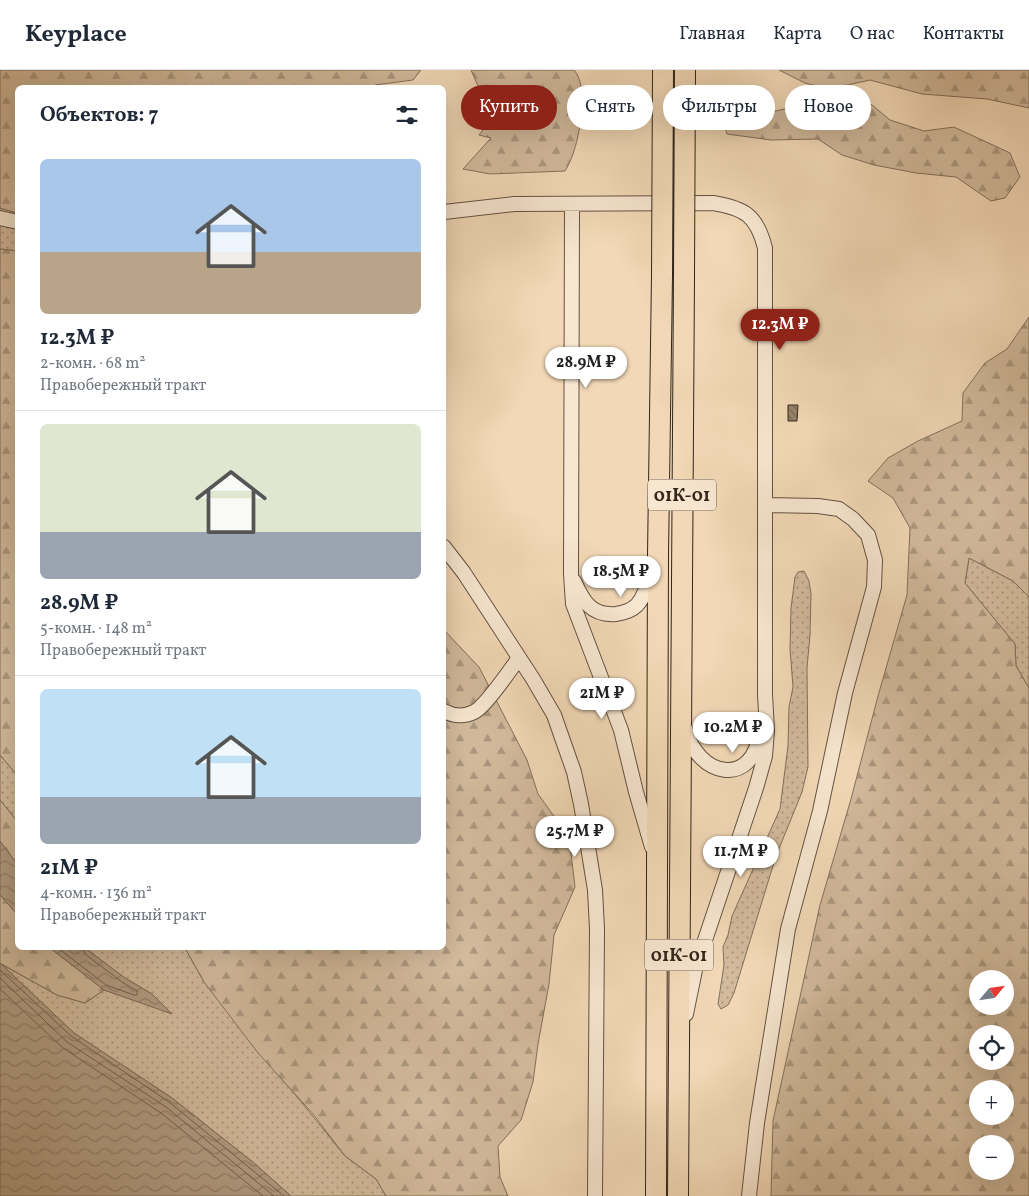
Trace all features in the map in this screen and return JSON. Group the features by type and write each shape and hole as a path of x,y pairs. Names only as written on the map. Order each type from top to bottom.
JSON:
{"highway":[{"name":"01К-01","path":"656,1196 658,556 663,70"},
{"name":"01К-01","path":"678,1196 685,70"}],"street":[{"path":"446,212 514,204 713,204 743,211 754,220 762,233 765,248 765,694 767,731 764,756 756,788 696,970 688,1002 679,1060"},
{"path":"572,204 571,574 573,604 621,730 636,792 657,863"},
{"path":"0,218 15,221"},
{"path":"749,1196 756,1123 788,929 820,811 845,693 874,587 875,560 868,535 853,519 839,509 818,506 766,505"},
{"path":"446,550 464,573 554,715 564,738 574,772 595,890 597,929 595,1196"},
{"path":"571,574 581,596 591,609 606,615 624,613 637,605 646,590 658,556"},
{"path":"446,712 450,715 462,715 476,712 519,658"},
{"path":"681,714 688,739 698,756 712,768 725,771 739,768 749,760 759,742 765,694"}],"green space":[{"path":"0,70 421,70 413,80 375,85 15,85 15,212 0,208"},
{"path":"471,70 574,70 579,77 581,85 567,85 567,130 579,130 576,145 565,171 490,174 463,169 491,138 479,135 483,130 557,130 557,85 478,85"},
{"path":"779,70 1029,70 1029,108 987,99 922,94 870,80 847,85 813,85"},
{"path":"871,104 890,120 924,131 954,127 1010,153 1020,177 1005,198 991,201 956,177 916,173 874,165 842,155 818,139 771,140 727,134 726,130 775,130 776,111 785,109 785,130 871,130"},
{"path":"0,208 15,212 15,251 0,249"},
{"path":"0,249 15,251 15,773 0,755"},
{"path":"1029,317 1029,597 1013,581 969,558 965,583 1015,644 1016,666 1029,688 1029,1196 771,1196 773,1121 820,905 907,595 910,528 893,498 868,481 888,458 918,441 962,421 963,393 985,363 1007,349"},
{"path":"969,558 1013,581 1029,597 1029,688 1016,666 1015,644 965,583"},
{"path":"804,571 809,581 811,594 807,668 808,767 802,792 776,856 734,993 728,1005 721,1009 718,1004 724,965 723,947 732,916 780,809 788,746 789,707 793,687 790,649 791,608 795,577 798,572"},
{"path":"446,632 479,667 527,760 538,794 569,837 575,887 554,935 549,984 533,1082 521,1120 498,1146 500,1177 508,1196 386,1196 376,1179 345,1156 313,1114 258,1053 204,982 186,950 446,950"},
{"path":"0,755 15,773 15,819 0,800"},
{"path":"0,800 15,819 15,861 0,841"},
{"path":"0,895 15,912 15,950 53,950 104,990 85,1003 57,995 0,963"},
{"path":"88,950 186,950 204,982 345,1156 376,1179 386,1196 291,1196 254,1163 172,1098 74,1033 1,964 57,995 85,1003 104,990 171,1013 152,994 125,978"}],"water":[{"path":"0,841 15,861 15,912 0,895"},
{"path":"53,950 88,950 125,978 152,994 172,1014 104,990"},
{"path":"0,963 74,1033 172,1098 254,1163 291,1196 0,1196"}],"building":[{"path":"788,405 798,405 797,421 788,421"}]}
